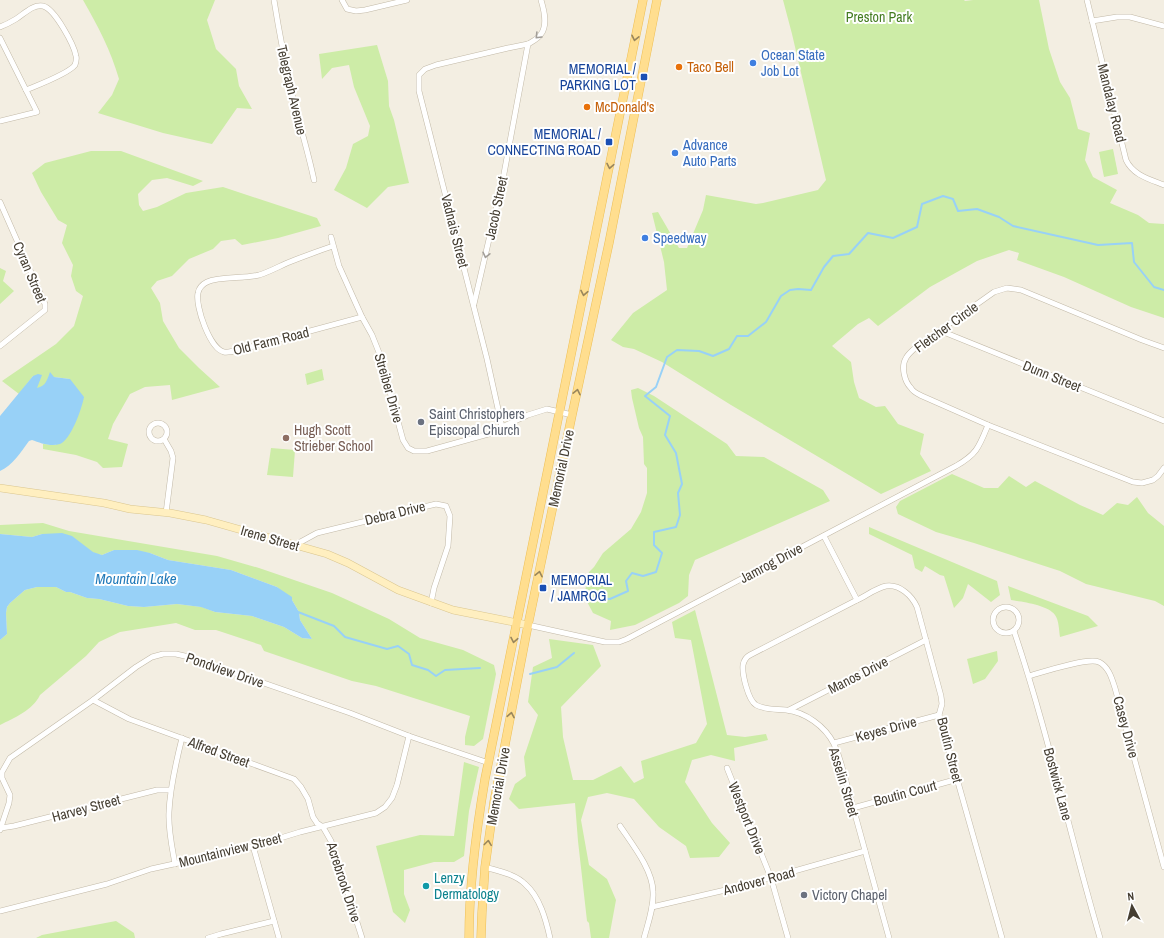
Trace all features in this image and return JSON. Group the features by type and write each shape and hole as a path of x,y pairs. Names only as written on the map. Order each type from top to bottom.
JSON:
{"main road":[{"name":"Memorial Drive","path":"469,938 474,860 480,809 643,0"},
{"name":"Memorial Drive","path":"481,938 485,867 494,802 528,625 609,243 656,0"},
{"path":"627,80 641,81"}],"street":[{"name":"Telegraph Avenue","path":"274,0 281,44 303,136 310,158 314,180"},
{"path":"342,0 347,9 356,11 406,0"},
{"path":"528,44 542,34 545,24 541,0"},
{"name":"Mandalay Road","path":"1087,0 1121,142 1129,167 1164,185"},
{"path":"0,27 16,20 31,8 42,6 49,8 72,44 77,57 75,64 71,68 50,81 26,90"},
{"path":"1092,21 1125,17 1142,19 1164,26"},
{"path":"0,38 37,112 0,121"},
{"name":"Jacob Street","path":"474,304 501,186 528,44"},
{"name":"Vadnais Street","path":"502,427 474,304 422,106 419,91 419,75 425,69 436,65 528,44"},
{"name":"Cyran Street","path":"0,202 45,304 45,310 0,346"},
{"name":"Streiber Drive","path":"331,237 339,266 380,355 403,440 408,448 414,451 427,450 492,433 502,427"},
{"name":"Old Farm Road","path":"333,246 258,275 208,282 200,287 198,294 200,311 210,339 218,349 224,352 243,349 362,317"},
{"name":"Fletcher Circle","path":"1164,348 1136,338 1021,290 1010,288 994,292 915,348 907,356 904,365 908,384 911,389 922,396 1133,482 1142,483 1153,480 1164,468"},
{"name":"Dunn Street","path":"941,330 1164,421"},
{"path":"502,427 528,415 547,409 572,415"},
{"name":"Jamrog Drive","path":"528,625 601,641 619,642 963,463 977,450 988,424"},
{"path":"164,439 172,451 173,458 166,513"},
{"name":"Irene Street","path":"0,488 206,520 327,554 348,563 398,590 431,603 453,610 528,625"},
{"name":"Debra Drive","path":"295,545 317,533 436,504 446,506 450,516 448,546 434,588 431,603"},
{"path":"824,536 857,600"},
{"name":"Boutin Street","path":"857,600 887,586 901,590 910,596 917,607 941,696 942,704 939,715 1002,938"},
{"name":"Asselin Street","path":"857,600 750,655 743,664 748,692 752,701 764,708 789,710 799,713 814,721 824,729 834,743 889,938"},
{"path":"1007,607 1016,611 1020,620 1018,627 1014,631 1005,633 1000,632 996,628 993,619 998,610 1007,607"},
{"name":"Bostwick Lane","path":"1014,631 1029,676 1100,938"},
{"name":"Manos Drive","path":"789,710 926,640"},
{"name":"Pondview Drive","path":"0,829 9,803 10,795 1,778 2,772 10,758 93,700 136,667 152,657 163,654 176,654 189,657 489,763"},
{"name":"Casey Drive","path":"1029,676 1089,661 1100,662 1107,668 1115,688 1164,866"},
{"name":"Alfred Street","path":"93,700 129,719 294,779 308,799 313,816 317,823 323,827"},
{"name":"Keyes Drive","path":"834,743 939,715"},
{"name":"Mountainview Street","path":"0,911 91,888 151,869 253,846 376,812 385,807 392,798 397,785 409,736"},
{"path":"175,864 169,814 170,790 182,738"},
{"name":"Westport Drive","path":"727,768 771,878 788,938"},
{"name":"Boutin Court","path":"853,808 958,779"},
{"name":"Harvey Street","path":"0,829 156,790 170,790"},
{"path":"620,826 639,855 651,878 654,891 652,907 644,938"},
{"name":"Acrebrook Drive","path":"323,827 331,841 362,938"},
{"path":"253,846 279,938"},
{"name":"Andover Road","path":"652,907 690,899 771,878 865,851"},
{"path":"485,867 512,876 525,884 534,894 540,905 550,938"},
{"path":"208,938 274,921"}],"green space":[{"path":"83,0 215,0 207,20 216,49 236,69 239,86 252,109 237,108 212,144 163,133 98,113 112,95 119,79 104,39"},
{"name":"Preston Park","path":"783,0 1039,0 1049,49 1060,82 1070,98 1078,129 1090,133 1085,160 1093,177 1117,190 1110,203 1138,215 1149,223 1164,224 1164,318 1131,307 1064,277 1017,260 1019,253 1009,250 977,261 930,287 878,326 869,318 858,324 832,346 851,362 854,382 859,398 876,407 885,406 898,424 924,434 920,454 931,471 881,494 731,405 662,362 634,349 623,347 611,340 633,313 667,290 664,262 652,213 658,212 679,248 687,248 703,210 706,195 756,204 818,190 826,180"},
{"path":"377,45 388,81 389,106 394,120 409,183 388,187 367,208 334,190 346,168 353,144 368,136 370,126 354,87 349,65 332,68 322,79 319,54"},
{"path":"1113,149 1118,174 1104,177 1099,152"},
{"path":"91,151 121,151 203,181 193,186 167,178 152,180 138,194 139,205 143,211 157,207 186,193 223,187 317,218 321,226 278,238 242,245 235,239 221,241 213,249 189,259 172,276 157,281 151,288 160,303 163,321 179,348 220,387 172,400 170,385 145,387 130,394 113,424 108,439 128,444 122,467 103,468 97,462 76,455 43,449 43,444 56,445 70,379 54,377 42,387 37,389 33,376 19,394 2,381 56,344 74,326 83,296 76,291 71,276 73,265 62,243 67,225 58,220 41,192 32,173 45,163"},
{"path":"0,268 6,271 3,281 14,291 0,304"},
{"path":"322,369 324,380 307,385 305,374"},
{"path":"638,388 654,396 727,444 736,456 764,457 823,490 830,501 695,560 689,575 688,596 679,603 635,625 610,630 611,621 593,613 584,596 589,572 603,553 631,529 641,512 647,493 647,468 644,464 643,437 639,428 631,390"},
{"path":"271,448 295,450 293,477 267,475"},
{"path":"952,474 984,488 998,488 1009,476 1026,487 1035,481 1080,505 1103,515 1117,503 1128,505 1137,497 1148,513 1164,526 1164,606 1155,601 1086,584 1060,571 936,532 898,514 896,507 900,501"},
{"path":"43,523 69,531 217,556 259,568 332,593 389,619 420,638 463,650 494,665 496,674 483,739 474,746 465,745 465,737 470,716 376,686 352,681 264,651 261,645 216,630 195,630 176,623 120,632 99,642 86,656 40,695 33,705 0,725 0,640 7,634 7,607 25,590 37,587 56,587 66,592 87,598 99,599 128,606 144,607 177,604 202,607 215,612 252,616 284,627 302,638 312,639 300,620 299,612 292,600 277,587 231,570 168,560 150,553 114,550 102,555 42,534 32,537 0,534 0,525"},
{"path":"869,527 997,581 1000,595 991,602 968,584 963,598 954,608 944,576 925,566 922,572 915,568 912,555 869,534"},
{"path":"1008,586 1088,616 1098,626 1060,637 1059,626 1055,615 1052,612 1041,606 1011,600"},
{"path":"695,610 727,735 745,737 766,734 768,740 734,748 735,761 711,755 692,760 685,782 712,823 730,843 719,857 690,858 686,846 659,827 634,799 607,793 588,797 581,820 589,865 607,879 616,900 609,938 591,938 589,923 587,921 575,803 519,809 509,799 515,784 526,776 524,757 538,715 528,702 533,667 552,658 549,639 593,645 601,666 561,707 563,737 573,780 593,780 621,766 634,783 644,778 641,761 696,743 707,724 691,640 675,638 672,622"},
{"path":"997,651 998,661 985,679 973,684 967,659"},
{"path":"464,762 479,767 469,811 464,856 454,862 434,862 404,870 404,894 410,910 405,923 393,912 376,846 420,835 454,836"},
{"path":"116,921 134,933 135,938 36,938 42,935"}],"water":[{"path":"50,372 54,377 70,379 84,397 72,430 64,441 57,445 49,445 32,440 29,441 13,462 0,471 0,416 33,376 38,374 42,375 37,388 44,384"},
{"name":"Mountain Lake","path":"62,533 72,536 93,552 102,555 114,550 137,550 168,560 231,570 277,587 292,597 292,600 299,612 300,620 312,639 302,638 284,627 252,616 215,612 201,607 177,604 144,607 128,606 99,599 87,598 66,592 56,587 37,587 25,590 7,607 7,634 0,640 0,534 32,537 42,534"}],"waterway":[{"path":"593,598 610,599 628,591 626,581 632,573 643,576 656,572 662,553 654,545 654,532 676,527 680,515 678,493 682,484 676,453 665,435 670,416 645,396 656,387 667,357 677,350 699,351 713,356 729,349 737,336 748,336 766,322 781,296 790,290 811,290 824,267 833,256 849,254 868,233 893,238 917,227 922,204 943,196 953,199 958,211 977,209 999,217 1013,226 1098,245 1132,243 1134,262 1154,287 1164,290"},
{"path":"298,612 334,626 345,637 387,649 398,646 409,654 412,665 428,670 436,676 445,670 480,668"},
{"path":"530,674 557,667 574,653"}],"place":[{"name":"Ocean State Job Lot","path":"753,63"},
{"name":"Taco Bell","path":"679,67"},
{"name":"MEMORIAL / PARKING LOT","path":"644,77"},
{"name":"McDonald's","path":"587,107"},
{"name":"MEMORIAL / CONNECTING ROAD","path":"609,142"},
{"name":"Advance Auto Parts","path":"675,153"},
{"name":"Speedway","path":"645,238"},
{"name":"Saint Christophers Episcopal Church","path":"421,422"},
{"name":"Hugh Scott Strieber School","path":"286,438"},
{"name":"MEMORIAL / JAMROG","path":"543,588"},
{"name":"Lenzy Dermatology","path":"426,886"},
{"name":"Victory Chapel","path":"804,895"}]}
